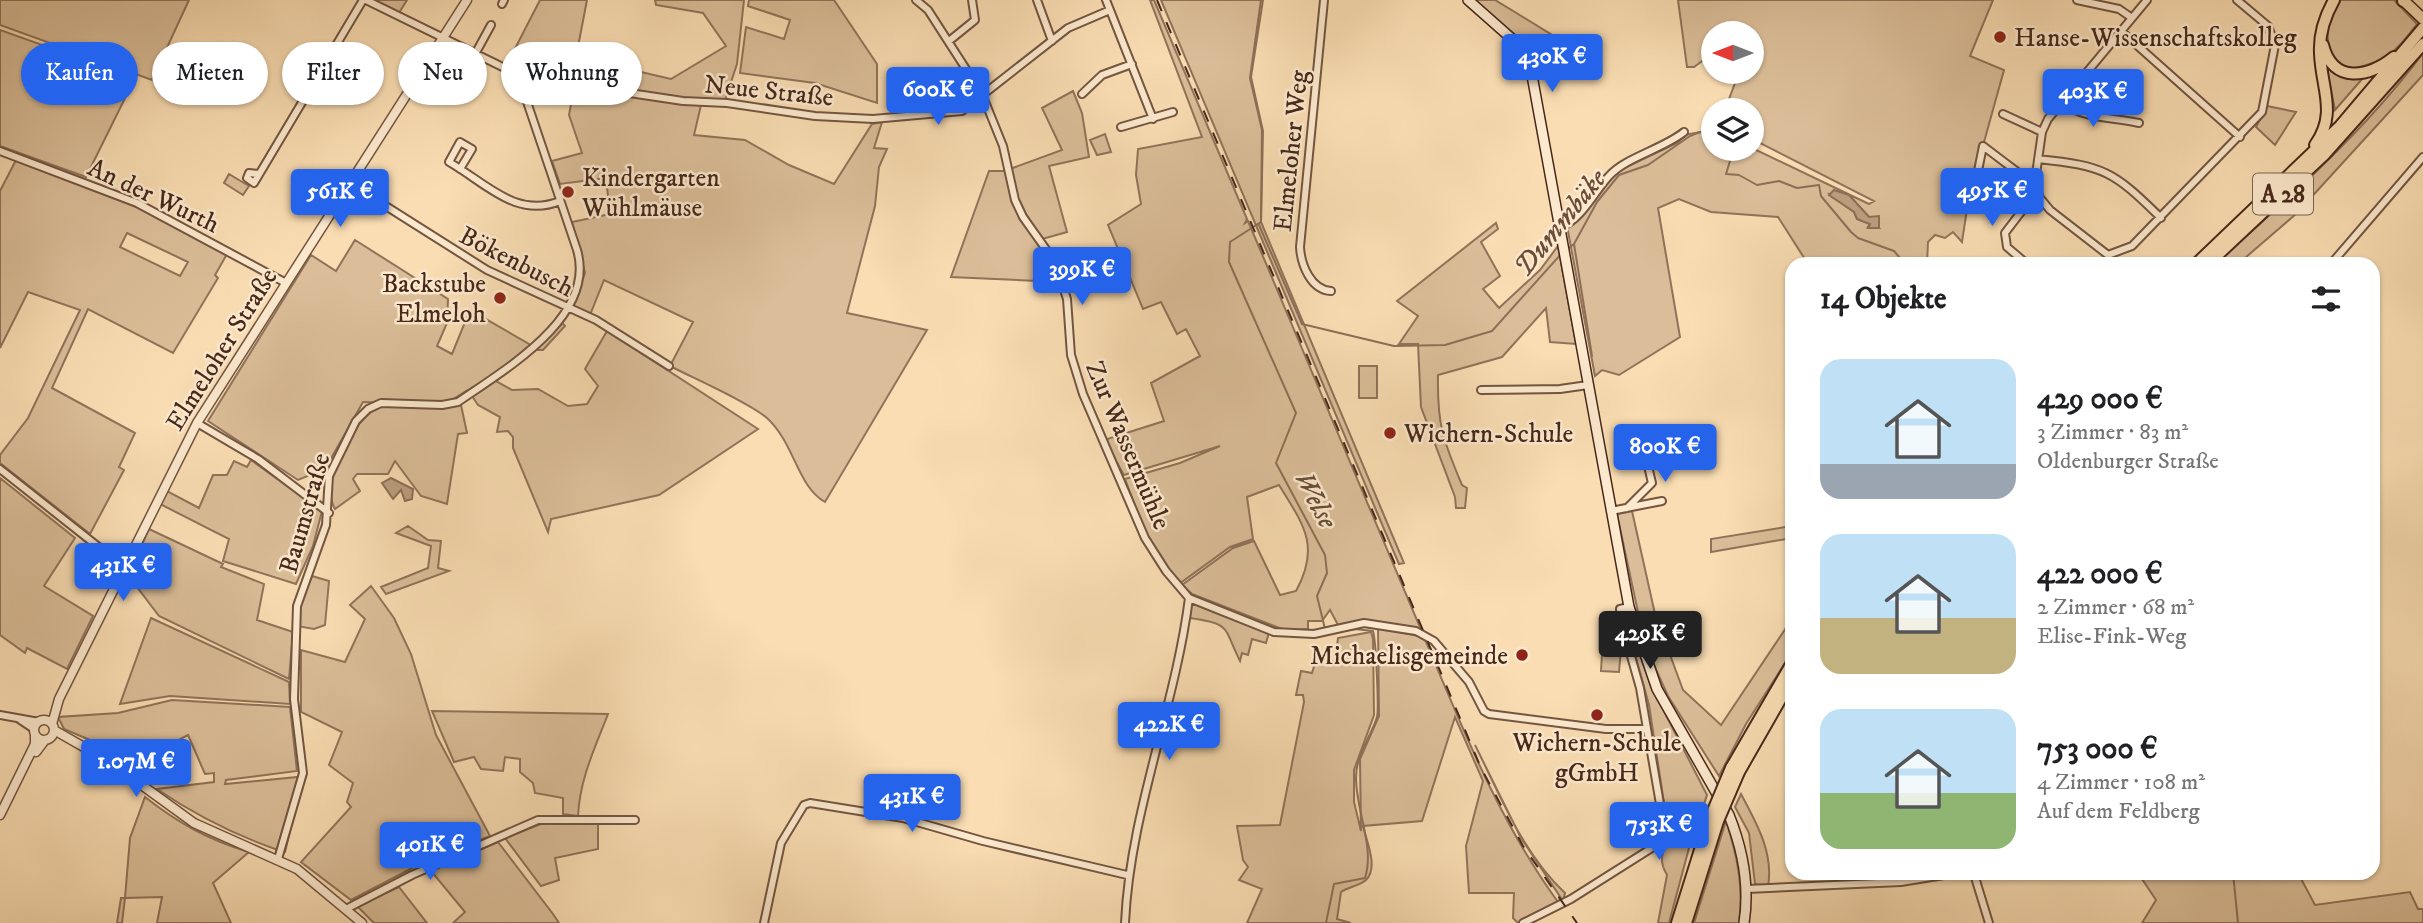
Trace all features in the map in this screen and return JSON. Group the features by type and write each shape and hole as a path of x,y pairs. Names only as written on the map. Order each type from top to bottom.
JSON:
{"highway":[{"path":"2302,164 2306,154 2323,133 2329,110 2319,51 2334,0"},
{"name":"A 28","path":"2216,257 2326,154 2418,43 2423,28"},
{"path":"2321,39 2334,67 2352,75 2377,70 2418,43"},
{"name":"A 28","path":"2203,257 2302,164 2418,43"},
{"path":"1677,923 1735,770 1785,676"},
{"path":"1735,770 1785,689"},
{"path":"1686,923 1714,820"}],"main road":[{"path":"1468,0 1511,38 1531,70 1629,607 1640,648 1662,699 1729,815 1744,859 1747,889 1744,923"},
{"path":"2403,0 2423,19"}],"street":[{"name":"Neue Straße","path":"365,0 452,42"},
{"path":"259,174 365,0"},
{"name":"Elmeloher Straße","path":"0,816 197,424 467,0"},
{"name":"Zur Wassermühle","path":"916,0 928,10 982,94 1003,146 1015,200 1055,262 1063,281 1074,370 1100,439 1120,476 1153,552 1189,598"},
{"path":"949,41 975,20 972,0"},
{"path":"1037,0 1052,41"},
{"path":"1106,0 1153,119"},
{"name":"Elmeloher Weg","path":"1324,0 1300,247 1303,264 1312,281 1322,290 1331,291"},
{"path":"2077,0 2119,9 2132,18"},
{"path":"2147,0 2048,119 2042,132 2036,188 2043,204 2108,255 2132,246 2240,137 2265,105 2275,45 2268,26 2242,1"},
{"name":"Neue Straße","path":"642,93 815,116 873,119 962,111 1068,28 1110,10"},
{"path":"482,42 491,25"},
{"path":"2122,31 2240,137"},
{"path":"1082,94 1102,75 1132,64"},
{"path":"2062,102 2085,115 2138,123"},
{"name":"Baumstraße","path":"278,859 303,773 294,699 297,606 328,513 329,476 356,421 368,409 381,404 442,405 458,402 547,337 566,309 581,274 581,264 528,105"},
{"path":"1121,127 1173,112"},
{"path":"2003,114 2042,132"},
{"path":"1561,227 1573,220 1611,173 1672,142 1684,132"},
{"path":"1977,176 1983,146 2036,188"},
{"name":"An der Wurth","path":"0,151 137,203 286,283"},
{"path":"2337,257 2423,157"},
{"path":"2038,159 2092,166 2123,181 2161,218"},
{"path":"460,169 523,207 538,207 560,201"},
{"name":"Bökenbusch","path":"351,184 459,254 566,309 596,320 669,366"},
{"path":"2019,257 2007,247 2005,233 2036,188"},
{"path":"1481,390 1560,388 1588,384"},
{"path":"197,424 258,459 328,513"},
{"path":"1627,508 1652,483 1643,445"},
{"path":"0,469 124,567"},
{"path":"1611,511 1662,501"},
{"path":"1125,923 1127,876 1178,671 1189,598 1274,632 1298,635 1353,625 1377,624 1416,631 1427,637 1465,677 1484,711 1489,714 1584,727 1647,729"},
{"path":"1523,923 1571,899 1666,839 1640,688 1621,621 1620,609 1629,607"},
{"path":"0,715 14,716 93,752 194,823 278,859 305,875 348,908 362,923"},
{"path":"764,923 781,844 804,805 810,803 903,818 1127,876"},
{"path":"348,908 414,874 538,820 635,820"},
{"path":"1747,889 1908,880"},
{"path":"1976,880 1989,923"}],"shaded area":[{"path":"0,0 189,0 170,42 152,42 152,80 138,75 138,42 47,42 0,25"},
{"path":"373,0 407,0 399,13"},
{"path":"540,0 587,0 579,42 518,42"},
{"path":"655,0 744,0 737,64 725,100 642,92 642,72 671,79 726,46 703,13 656,5"},
{"path":"749,0 834,0 877,64 877,103 815,83 740,73 746,27 784,39 790,20 748,6"},
{"path":"1150,0 1154,0 1247,219 1245,223 1248,221 1422,632 1367,621 1338,625 1330,610 1322,621 1308,621 1308,629 1287,631 1192,594 1182,585 1233,548 1254,541 1280,595 1296,591 1307,561 1308,548 1302,524 1279,485 1247,497 1253,539 1230,547 1179,584 1146,535 1125,479 1180,463 1220,446 1124,475 1104,440 1164,421 1151,383 1200,356 1186,329 1177,334 1161,302 1143,309 1108,225 1141,204 1136,175 1138,149 1202,137"},
{"path":"1161,0 1263,0 1251,77 1263,131 1261,222 1404,563 1399,564"},
{"path":"1475,0 1495,0 1554,36 1580,45 1532,59 1518,38"},
{"path":"1678,0 1993,0 1970,56 2004,70 1969,196 1962,242 1953,232 1945,238 1935,235 1928,242 1927,257 1804,257 1778,217 1711,212 1679,199 1658,208 1680,337 1619,375 1602,370 1595,376 1567,226 1616,172 1679,142 1684,135 1701,132 1701,161 1764,161 1764,154 1869,204 1874,201 1764,145 1764,98 1729,98 1735,84 1764,84 1764,21 1701,21 1701,62 1694,67 1687,67","holes":["1830,194 1849,195 1879,228 1868,227 1870,224 1857,219 1854,212"]},
{"path":"2340,0 2394,0 2417,24 2388,56 2347,70 2333,55 2328,38 2328,28"},
{"path":"0,30 34,42 21,42 21,105 122,105 86,177 0,146"},
{"path":"2423,53 2423,75 2296,214 2246,257 2223,257 2351,137"},
{"path":"2326,65 2348,77 2363,78 2335,110"},
{"path":"1073,91 1082,113 1089,157 1049,166 1067,232 1042,239 1017,200 1010,169 1062,150 1042,108"},
{"path":"642,97 701,105 694,135 745,140 789,165 834,184 872,124 882,122 874,148 887,149 879,167 875,206 847,313 927,330 825,502 808,486 784,440 767,418 735,398 670,366 693,322 604,280 590,315 572,308 585,273 572,222 610,214 606,178 560,184 552,161 582,153 569,115 571,105 642,105"},
{"path":"2267,106 2296,112 2275,145 2256,127"},
{"path":"1105,134 1111,152 1097,155 1090,140"},
{"path":"16,160 135,205 227,254 215,275 218,278 173,353 88,309 52,388 135,433 119,467 124,470 90,534 0,463 0,455 28,418 80,310 28,292 0,348 0,191","holes":["127,233 188,262 180,276 120,247"]},
{"path":"989,171 1005,171 1017,213 1053,263 1060,282 951,277"},
{"path":"229,174 249,186 243,195 224,183"},
{"path":"1834,190 1849,195 1869,217 1879,216 1879,228 1868,228 1870,224 1857,219 1854,212 1829,195"},
{"path":"1496,223 1498,229 1481,242 1500,276 1483,289 1499,308 1540,270 1558,246 1576,344 1550,342 1546,308 1502,357 1438,375 1442,432 1462,485 1467,488 1465,508 1456,508 1455,497 1421,407 1418,344 1399,344 1418,316 1397,301"},
{"path":"355,240 448,299 447,323 437,346 452,354 470,310 531,345 558,318 565,326 543,350 534,350 496,381 512,390 538,389 568,406 587,404 598,386 585,369 607,331 758,429 659,495 551,519 548,532 513,448 513,437 508,431 497,432 500,417 478,405 468,390 445,404 363,402 325,469 298,480 208,421 311,255 336,271"},
{"path":"1359,366 1377,366 1377,398 1359,398"},
{"path":"461,405 467,433 458,434 447,504 421,496 395,461 388,474 357,474 353,479 360,491 335,509 331,497 331,483 335,468 350,437 370,413 380,406"},
{"path":"251,460 322,511 313,546 296,584 223,561 229,539 160,504 167,491 199,508 213,475 227,475 234,461 247,467"},
{"path":"0,478 75,538 44,586 93,616 67,669 27,648 25,653 0,635"},
{"path":"391,478 413,489 412,499 405,501 401,490 393,499 382,483"},
{"path":"1632,511 1655,614 1683,690 1721,725 1785,629 1785,663 1746,724 1719,776 1668,696 1645,645 1617,514"},
{"path":"408,526 428,540 441,541 438,568 449,571 386,594 381,587 428,568 431,546 396,533"},
{"path":"1785,527 1785,539 1711,552 1711,539"},
{"path":"149,529 223,564 221,567 264,584 257,620 293,632 289,679 159,616 128,575"},
{"path":"312,576 329,581 325,625 314,629 297,626 299,609"},
{"path":"371,586 394,618 411,654 436,735 490,836 418,865 351,900 301,862 351,807 347,802 353,783 329,765 342,732 301,712 301,650 345,662 365,619 350,605"},
{"path":"1190,602 1269,632 1266,643 1252,639 1248,655 1242,653 1240,661 1228,634 1220,625 1190,618"},
{"path":"151,618 289,682 290,704 170,696 120,704"},
{"path":"1378,628 1424,637 1500,807 1558,902 1518,923 1513,918 1514,893 1469,893 1466,846 1483,781 1455,717 1422,821 1363,826 1372,861 1370,875 1363,882 1341,892 1337,919 1351,923 1247,923 1262,889 1239,880 1248,867 1243,860 1237,826 1280,825 1304,702 1303,695 1296,695 1301,671 1312,673 1315,663 1335,661 1338,638 1371,632 1374,715 1354,770 1354,802 1361,831 1360,759 1379,716"},
{"path":"1628,629 1631,629 1651,686 1707,795 1689,848 1669,923 1658,923 1667,875 1662,857 1668,829 1649,705"},
{"path":"1603,637 1622,638 1619,672 1601,671"},
{"path":"172,700 290,707 297,771 226,780 225,784 298,777 278,850 216,824 157,789 214,782 214,773 205,774 188,735 129,767 90,740 64,729 58,717 118,713"},
{"path":"432,711 608,714 585,776 578,816 563,814 563,798 535,793 533,783 520,772 520,759 505,757 503,771 481,769 474,757 454,762"},
{"path":"1475,745 1514,823 1503,804"},
{"path":"1741,794 1766,850 1768,886 1755,884 1749,833 1735,807"},
{"path":"145,797 194,830 249,852 213,883 231,923 157,923 162,897 125,898 130,838"},
{"path":"1726,821 1738,871 1741,897 1739,923 1694,923"},
{"path":"546,822 598,824 598,849 555,858 559,880 541,886 505,838"},
{"path":"1514,823 1537,860 1565,893 1563,901 1521,838"},
{"path":"498,842 559,923 453,923 465,912 431,871"},
{"path":"2143,880 2302,880 2315,905 2410,892 2418,909 2423,909 2423,923 2142,923 2156,900"},
{"path":"399,887 427,923 374,923 357,906"},
{"path":"121,898 125,898 122,923 117,923"}],"waterway":[{"name":"Welse","path":"1261,0 1250,78 1262,130 1261,222 1230,242 1229,262 1296,413 1276,463 1325,555 1327,573 1317,596 1325,629"},
{"name":"Dummbäke","path":"1566,250 1574,244 1597,202 1619,175 1648,165 1690,136 1701,132"},
{"name":"Dummbäke","path":"1730,161 1726,174 1739,175 1757,185 1779,181 1797,188 1819,185 1821,196 1851,232 1858,238 1894,251 1899,257"},
{"name":"Dummbäke","path":"1259,225 1302,324 1394,346 1445,345 1492,331 1562,253"},
{"path":"1574,244 1592,356"},
{"name":"Welse","path":"1326,634 1355,629 1373,631 1378,702 1377,717 1361,754 1356,778 1367,841 1365,878 1334,884 1326,923"},
{"path":"285,852 292,822"},
{"name":"Dummbäke","path":"2234,880 2238,923"}],"railway":[{"path":"1157,0 1481,768 1523,846 1577,923"}],"place":[{"name":"Hanse-Wissenschaftskolleg","path":"2000,37"},
{"name":"Kindergarten Wühlmäuse","path":"568,192"},
{"name":"Backstube Elmeloh","path":"500,298"},
{"name":"Wichern-Schule","path":"1390,433"},
{"name":"Michaelisgemeinde","path":"1522,655"},
{"name":"Wichern-Schule gGmbH","path":"1597,715"}]}
